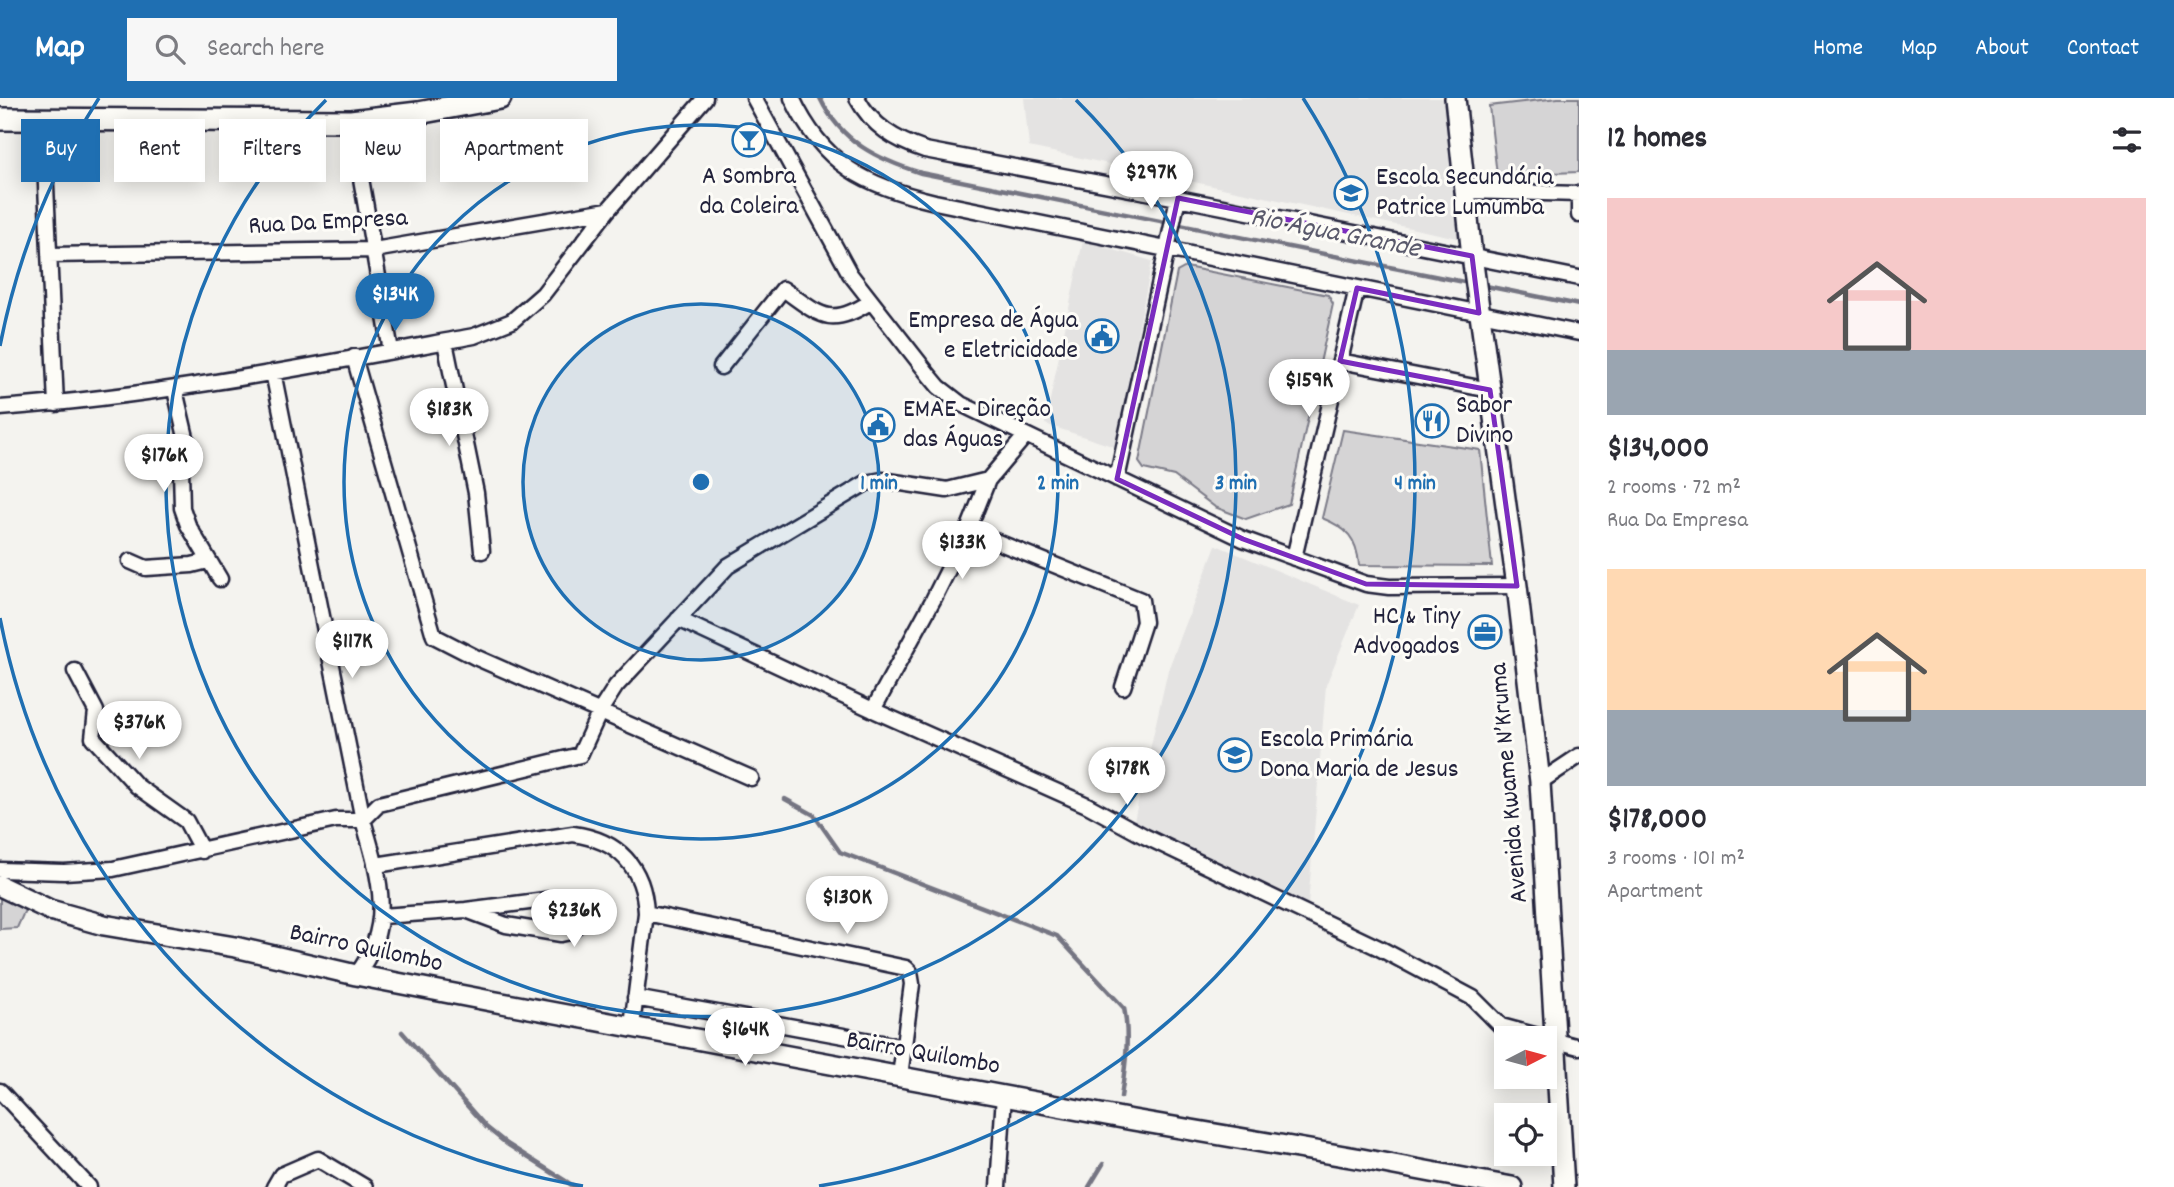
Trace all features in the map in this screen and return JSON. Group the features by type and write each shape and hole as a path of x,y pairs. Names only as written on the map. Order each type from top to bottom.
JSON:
{"main road":[{"path":"368,119 500,98"},
{"path":"0,119 21,119"},
{"path":"100,120 340,121"}],"street":[{"path":"0,408 175,390 445,342 474,336 512,321 544,294 608,210 705,98"},
{"path":"754,98 850,274 929,375 951,397 983,416 1243,539 1366,584 1517,586"},
{"path":"792,98 813,135 836,160 853,173 890,191 1579,332"},
{"name":"Avenida Kwame N’Kruma","path":"1455,98 1479,313 1517,586 1540,782 1556,1026"},
{"path":"860,103 872,121 887,134 925,150 1473,264 1579,278"},
{"path":"46,182 55,404"},
{"path":"362,182 391,351"},
{"path":"1464,191 1579,194 1579,215"},
{"path":"1117,479 1177,204"},
{"name":"Rua Da Empresa","path":"49,255 374,250 608,210"},
{"path":"1294,558 1357,288"},
{"path":"722,366 783,289 820,314 832,317 845,316 870,302"},
{"path":"445,342 476,493 481,551"},
{"path":"354,358 434,636 475,657 751,778"},
{"path":"1340,361 1490,390"},
{"path":"273,372 363,820 376,865 382,916 379,934 373,949 356,975"},
{"path":"175,390 188,446 188,457 181,469 182,508 188,525 220,579"},
{"path":"873,710 968,530 988,480 1026,435"},
{"path":"363,820 373,807 379,804 580,755 600,711 616,686 728,566 866,483 882,480 947,490 988,480"},
{"path":"968,530 1141,600 1144,622 1123,688"},
{"path":"130,561 146,568 192,565 208,561"},
{"path":"678,619 873,710 1087,805 1144,836 1424,970 1473,998 1501,1026"},
{"path":"75,671 96,710 93,738 137,786 186,821 202,851"},
{"path":"1540,782 1579,756"},
{"path":"0,870 64,872 113,869 336,820 363,820"},
{"path":"376,865 559,836 587,836 610,845 629,862 642,886 646,913 632,1026"},
{"name":"Bairro Quilombo","path":"0,886 24,900 73,918 235,947 356,975 1133,1120 1349,1156 1512,1187"},
{"path":"382,916 466,910 553,899 571,903 577,909 579,918 570,932 561,934 506,925 466,910"},
{"path":"646,913 906,968 910,972 912,984 900,1076"},
{"path":"635,998 904,1047"},
{"path":"1558,1040 1579,1046"},
{"name":"Avenida Kwame N’Kruma","path":"1558,1061 1564,1187"},
{"path":"0,1091 89,1187"},
{"path":"998,1187 1004,1095"},
{"path":"274,1187 281,1175 318,1159 365,1187"}],"highlighted area":[{"path":"1178,198 1472,256 1479,313 1357,288 1340,361 1490,390 1517,586 1366,584 1243,539 1117,479"}],"shaded area":[{"name":"Escola Secundária Patrice Lumumba","path":"1024,98 1444,98 1462,239 1029,147"},
{"path":"1579,98 1579,172 1497,175 1489,106"},
{"path":"1083,241 1152,261 1115,447 1045,424"},
{"path":"1186,267 1328,295 1333,304 1289,504 1246,519 1215,507 1174,476 1144,469 1139,462 1177,272"},
{"path":"1343,430 1480,450 1492,566 1359,565 1356,548 1349,535 1322,518"},
{"name":"Escola Primária Dona Maria de Jesus","path":"1216,545 1359,605 1326,685 1308,906 1133,825 1168,670"},
{"path":"0,897 25,910 17,928 0,929"}],"waterway":[{"name":"Rio Água Grande","path":"820,98 838,126 862,147 890,162 921,173 1469,283"},
{"name":"Rio Água Grande","path":"1481,285 1579,305"},
{"path":"785,799 814,815 840,852 1057,936 1124,1008 1127,1041 1121,1097"},
{"path":"402,1032 486,1127 507,1144 575,1187"},
{"path":"1089,1187 1103,1164"}],"place":[{"name":"A Sombra da Coleira","path":"749,140"},
{"name":"Escola Secundária Patrice Lumumba","path":"1351,193"},
{"name":"Empresa de Água e Eletricidade","path":"1102,336"},
{"name":"Sabor Divino","path":"1432,421"},
{"name":"EMAE - Direção das Águas","path":"878,425"},
{"name":"HC & Tiny Advogados","path":"1485,632"},
{"name":"Escola Primária Dona Maria de Jesus","path":"1235,755"}]}
